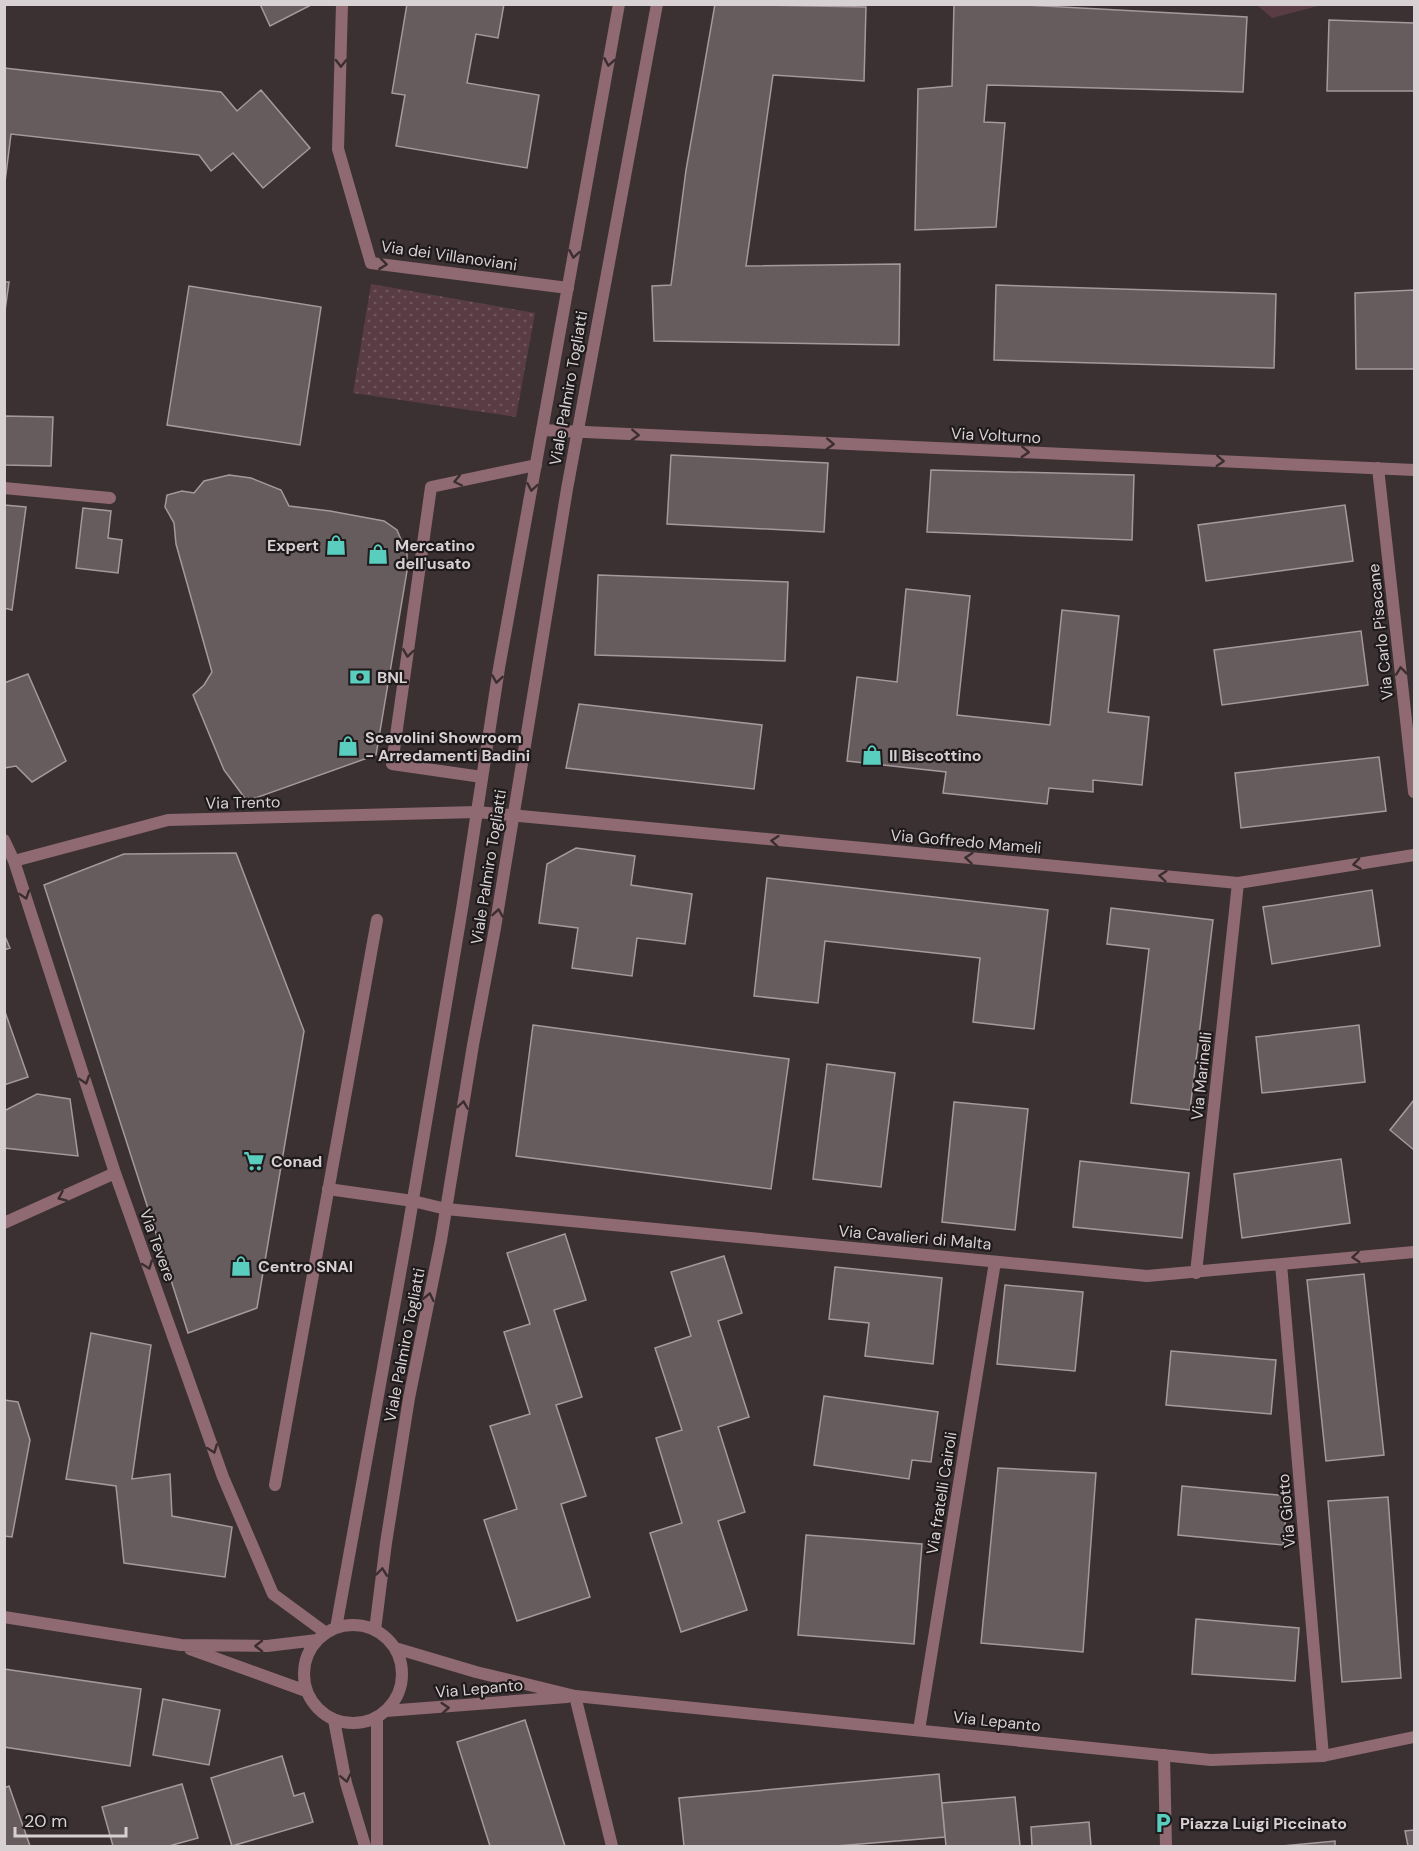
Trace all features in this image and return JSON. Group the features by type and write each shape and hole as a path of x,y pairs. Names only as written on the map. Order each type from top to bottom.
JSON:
{"street":[{"name":"Via dei Villanoviani","path":"342,4 338,149 371,263 568,288"},
{"name":"Viale Palmiro Togliatti","path":"326,1634 413,1202 501,657 619,4"},
{"name":"Viale Palmiro Togliatti","path":"375,1630 409,1398 441,1240 577,432 657,4"},
{"name":"Via Volturno","path":"542,430 1414,470"},
{"path":"482,777 392,764 431,487 536,465"},
{"name":"Via Carlo Pisacane","path":"1378,468 1414,792"},
{"path":"4,488 110,498"},
{"name":"Via Trento","path":"14,861 168,820 477,812 513,817"},
{"name":"Via Goffredo Mameli","path":"513,817 1238,883 1414,855"},
{"name":"Via Tevere","path":"4,840 14,861 116,1173 223,1477 273,1594 326,1634"},
{"name":"Via Marinelli","path":"1196,1273 1238,883"},
{"path":"275,1485 377,920"},
{"path":"4,1223 116,1173"},
{"name":"Via Cavalieri di Malta","path":"328,1189 446,1209 1147,1276 1414,1252"},
{"name":"Via fratelli Cairoli","path":"919,1730 995,1262"},
{"name":"Via Giotto","path":"1281,1264 1323,1756"},
{"path":"4,1617 181,1645 267,1646 326,1634 356,1625 375,1630 383,1635 395,1648 402,1667 401,1686 393,1704 382,1715 357,1724 334,1720 318,1709 306,1691 305,1664 309,1651 326,1634"},
{"path":"181,1645 306,1691"},
{"name":"Via Lepanto","path":"395,1648 476,1672 575,1696 1211,1760 1323,1756 1414,1737"},
{"path":"575,1696 612,1846"},
{"name":"Via Lepanto","path":"382,1715 575,1696"},
{"path":"377,1846 382,1715"},
{"path":"334,1720 346,1783 364,1846"},
{"path":"1164,1755 1166,1846"}],"shaded area":[{"path":"1257,5 1322,5 1272,18"},
{"path":"371,284 535,313 516,417 353,393"}],"building":[{"path":"260,4 311,4 311,5 270,26"},
{"path":"407,4 504,4 498,38 476,34 467,83 539,95 527,168 396,146 405,95 392,93"},
{"path":"715,4 866,7 864,81 773,75 746,266 900,264 899,345 654,341 652,286 671,285 686,170"},
{"path":"954,4 1007,4 1247,17 1243,92 987,85 984,122 1005,123 996,227 915,230 918,89 952,86"},
{"path":"1329,20 1414,23 1414,91 1327,91"},
{"path":"4,68 221,92 237,111 261,90 310,148 263,188 233,153 211,171 199,155 11,134 4,190"},
{"path":"4,282 9,282 4,318"},
{"path":"996,285 1276,294 1274,368 994,360"},
{"path":"189,286 321,307 300,445 167,425"},
{"path":"1414,290 1414,369 1356,369 1355,293"},
{"path":"4,416 53,417 51,466 4,465"},
{"path":"671,455 828,463 824,532 667,524"},
{"path":"931,470 1134,475 1132,540 927,532"},
{"path":"229,475 251,478 281,490 289,506 384,521 397,530 407,554 407,571 376,755 247,801 224,770 193,695 204,685 212,672 176,544 174,523 165,507 167,495 182,491 194,493 204,481"},
{"path":"4,505 26,507 12,610 4,608"},
{"path":"1345,505 1353,561 1206,581 1198,525"},
{"path":"83,508 111,511 108,538 122,540 118,573 76,568"},
{"path":"598,575 788,582 785,661 595,655"},
{"path":"906,589 970,596 957,715 1050,725 1062,610 1119,616 1108,712 1149,717 1142,785 1093,780 1093,792 1049,788 1047,804 943,793 946,772 847,761 857,677 897,682"},
{"path":"1361,631 1368,685 1222,705 1214,650"},
{"path":"28,674 66,761 32,782 16,766 4,768 4,683"},
{"path":"579,704 762,725 754,789 566,768"},
{"path":"1379,757 1386,811 1241,828 1235,773"},
{"path":"576,848 635,856 631,885 692,894 685,944 637,938 632,976 572,968 578,928 539,923 547,864"},
{"path":"236,853 304,1031 257,1308 188,1333 44,885 124,854"},
{"path":"767,878 1048,910 1034,1029 973,1022 980,958 825,941 818,1003 754,996"},
{"path":"1372,890 1380,946 1272,964 1263,907"},
{"path":"1111,908 1213,920 1190,1110 1131,1103 1149,949 1107,944"},
{"path":"4,934 10,948 4,950"},
{"path":"4,1009 28,1077 4,1085"},
{"path":"533,1025 789,1059 771,1189 516,1156"},
{"path":"1359,1025 1365,1082 1262,1093 1256,1037"},
{"path":"827,1064 895,1073 881,1187 813,1179"},
{"path":"37,1094 70,1099 78,1156 4,1148 4,1111"},
{"path":"1414,1100 1414,1150 1390,1130"},
{"path":"954,1102 1028,1109 1015,1230 942,1222"},
{"path":"1341,1159 1350,1223 1242,1238 1234,1174"},
{"path":"1080,1161 1189,1173 1182,1238 1073,1227"},
{"path":"565,1234 586,1300 554,1310 582,1397 556,1405 586,1496 561,1504 590,1597 517,1621 484,1520 517,1509 490,1426 530,1414 504,1332 530,1324 507,1253"},
{"path":"724,1256 742,1313 718,1321 749,1417 718,1427 745,1512 718,1521 747,1610 681,1632 650,1533 682,1523 656,1438 682,1430 655,1348 691,1336 671,1272"},
{"path":"835,1267 942,1278 933,1364 865,1356 869,1323 829,1319"},
{"path":"1364,1274 1384,1455 1326,1461 1307,1280"},
{"path":"1005,1285 1083,1292 1075,1371 997,1364"},
{"path":"91,1333 151,1345 132,1479 170,1474 172,1516 232,1527 225,1577 124,1563 116,1486 66,1479"},
{"path":"1171,1351 1276,1360 1271,1414 1166,1405"},
{"path":"824,1396 938,1412 931,1462 912,1460 909,1479 814,1465"},
{"path":"4,1400 18,1402 30,1440 12,1537 4,1536"},
{"path":"998,1468 1096,1473 1083,1652 981,1643"},
{"path":"1182,1486 1288,1496 1283,1545 1178,1535"},
{"path":"1388,1497 1401,1678 1342,1682 1328,1501"},
{"path":"806,1535 922,1544 914,1644 798,1635"},
{"path":"1196,1619 1299,1628 1295,1681 1192,1674"},
{"path":"4,1669 141,1689 130,1766 4,1747"},
{"path":"163,1699 220,1710 209,1765 153,1755"},
{"path":"525,1720 565,1846 490,1846 457,1742"},
{"path":"282,1756 294,1796 304,1793 313,1822 232,1846 211,1778"},
{"path":"939,1774 945,1837 836,1846 684,1846 679,1798"},
{"path":"182,1784 198,1838 169,1846 113,1846 102,1807"},
{"path":"9,1786 30,1846 4,1846 4,1788"},
{"path":"1015,1797 1020,1846 946,1846 942,1803"},
{"path":"1089,1822 1091,1846 1032,1846 1031,1827"},
{"path":"1414,1830 1414,1846 1408,1846 1405,1831"},
{"path":"1335,1841 1335,1846 1282,1846"}],"place":[{"name":"Expert","path":"336,545"},
{"name":"Mercatino dell'usato","path":"378,554"},
{"name":"BNL","path":"360,677"},
{"name":"Scavolini Showroom - Arredamenti Badini","path":"348,746"},
{"name":"Il Biscottino","path":"872,755"},
{"name":"Conad","path":"254,1161"},
{"name":"Centro SNAI","path":"241,1266"},
{"name":"Piazza Luigi Piccinato","path":"1163,1823"}]}
